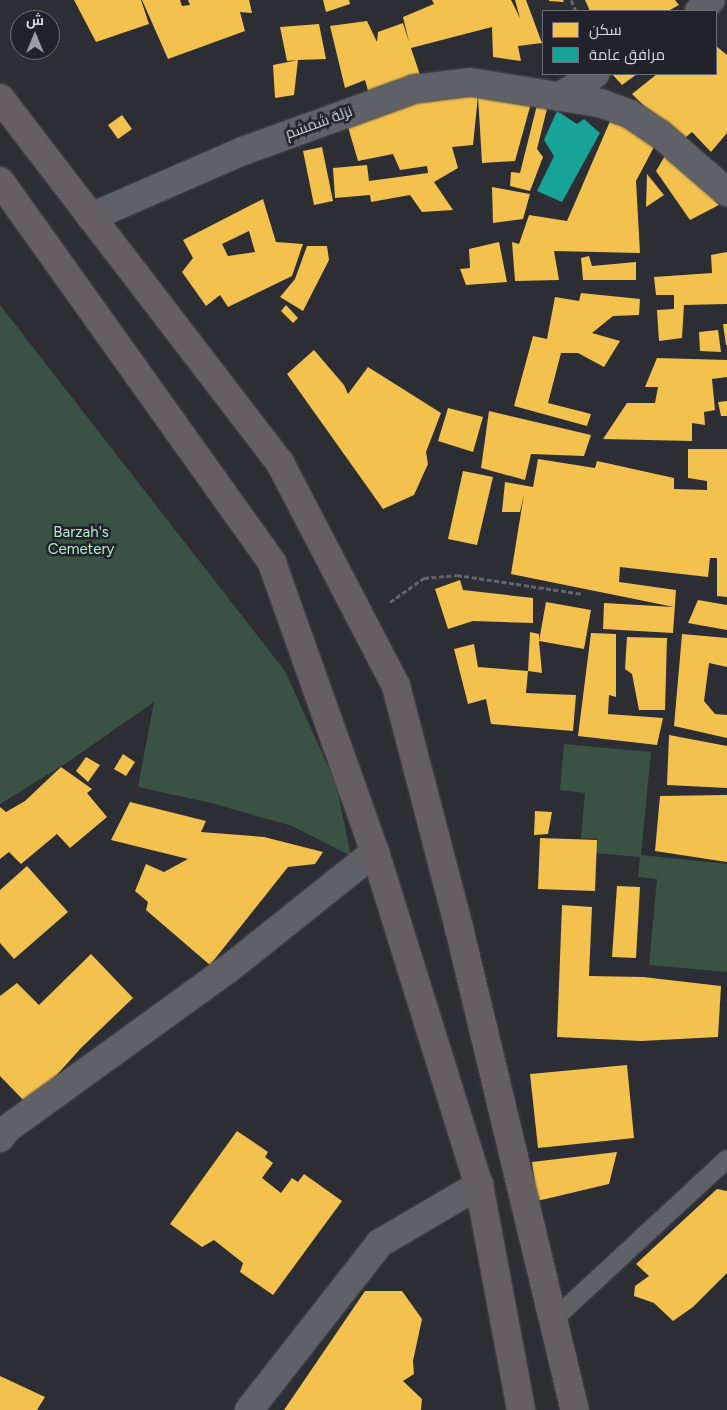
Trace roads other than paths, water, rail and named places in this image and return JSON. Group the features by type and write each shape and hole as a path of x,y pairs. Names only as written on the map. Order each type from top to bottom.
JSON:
{"main road":[{"path":"0,98 280,462 396,686 459,928 552,1321 575,1410"},
{"path":"0,181 272,563 375,852 480,1185 521,1410"}],"street":[{"path":"700,10 711,0"},
{"path":"559,97 593,75"},
{"name":"نزلة شمشم","path":"91,217 243,150 414,89 470,82 600,103 630,114 660,134 727,192"},
{"path":"0,1138 7,1129 227,970 375,852"},
{"path":"249,1410 380,1244 480,1185"}],"lane":[{"path":"552,1321 727,1159"}],"park label":[{"name":"Barzah's Cemetery","path":"81,540"}]}
